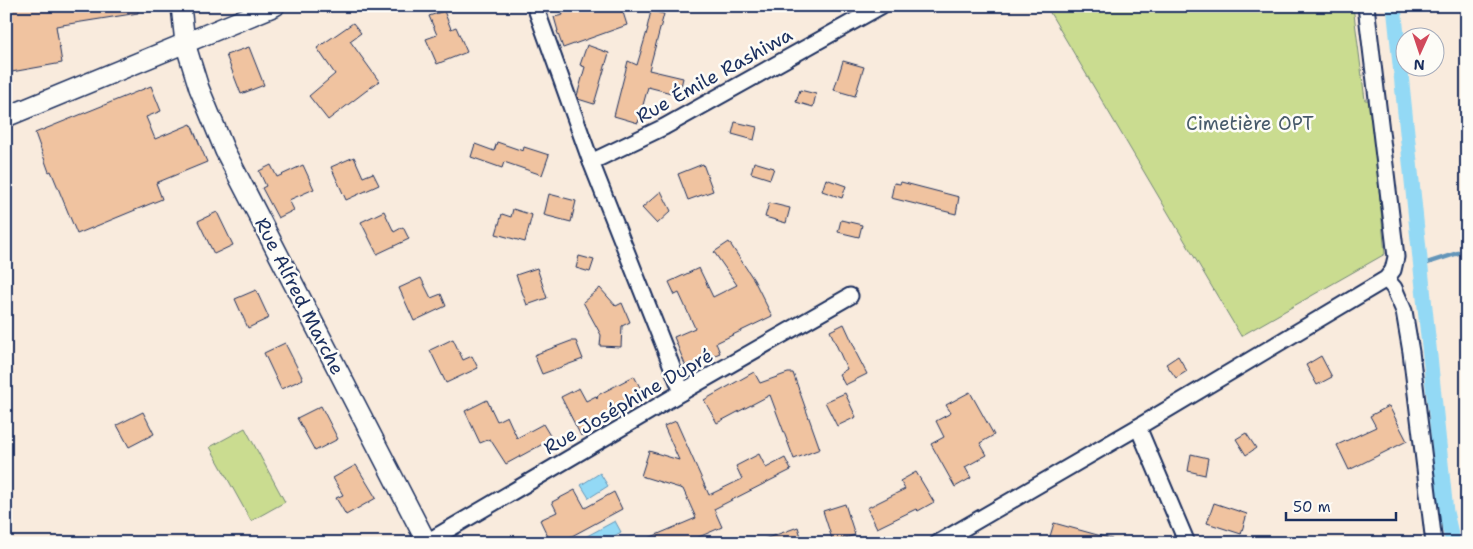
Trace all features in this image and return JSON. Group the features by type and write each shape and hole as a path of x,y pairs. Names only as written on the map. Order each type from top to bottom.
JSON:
{"street":[{"name":"Rue Alfred Marche","path":"181,6 185,44 199,88 225,151 427,543"},
{"path":"6,117 275,6"},
{"path":"535,6 591,162 682,392"},
{"name":"Rue Émile Rashiwa","path":"591,162 664,127 881,6"},
{"path":"938,543 1138,427 1386,279 1393,270 1396,257 1366,6"},
{"path":"1386,279 1394,288 1404,310 1434,543"},
{"name":"Rue Joséphine Dupré","path":"427,543 682,392 850,296"},
{"path":"1138,427 1187,543"}],"green space":[{"name":"Cimetière OPT","path":"1046,6 1353,6 1365,100 1371,100 1385,254 1241,336"},
{"path":"245,428 285,502 251,521 210,447"}],"water":[{"path":"600,473 608,486 589,498 581,485"},
{"path":"615,521 621,532 602,543 576,542"}],"building":[{"path":"6,6 138,6 138,13 56,26 62,63 6,73"},
{"path":"582,6 621,6 627,25 563,48 554,17 563,15 562,12"},
{"path":"444,11 451,29 456,27 467,52 437,64 426,39 437,35 429,16"},
{"path":"651,11 664,14 649,70 683,78 679,95 648,87 638,123 614,116 628,61 637,65"},
{"path":"353,23 361,33 350,41 379,81 328,120 309,96 335,74 317,48"},
{"path":"587,45 609,53 594,104 578,99 577,96 585,67 580,65"},
{"path":"249,47 264,85 241,94 226,55"},
{"path":"843,61 864,67 855,96 834,90"},
{"path":"151,86 161,111 146,117 155,139 191,124 207,162 156,183 162,199 77,234 51,171 49,172 35,133"},
{"path":"800,90 816,94 813,107 796,102"},
{"path":"735,122 757,127 754,140 732,134"},
{"path":"497,142 523,151 524,147 549,155 542,175 504,162 502,168 471,157 475,144 494,151"},
{"path":"354,157 363,177 373,173 379,185 346,200 331,167"},
{"path":"754,162 774,168 770,179 751,173"},
{"path":"703,164 713,191 688,200 678,174"},
{"path":"271,165 277,177 303,165 314,189 289,200 294,210 278,218 262,188 266,186 259,171"},
{"path":"826,179 846,186 842,198 822,191"},
{"path":"901,182 959,197 956,214 891,198 894,183 900,184"},
{"path":"661,191 671,211 657,224 642,208"},
{"path":"549,194 576,201 571,222 544,215"},
{"path":"769,203 790,208 786,223 765,217"},
{"path":"513,209 532,215 525,242 496,234 502,214 511,217"},
{"path":"384,211 394,232 403,227 409,239 377,254 361,222"},
{"path":"217,212 233,245 214,254 198,221"},
{"path":"841,220 862,225 859,237 838,232"},
{"path":"729,242 754,280 772,316 716,343 720,353 686,367 674,337 695,328 679,293 675,295 669,282 699,268 713,297 737,285 714,252"},
{"path":"579,256 594,260 590,272 576,268"},
{"path":"537,268 547,298 527,305 516,275"},
{"path":"421,278 431,298 441,294 446,306 414,321 399,288"},
{"path":"600,288 616,306 622,303 630,322 622,326 621,347 600,346 601,335 583,302"},
{"path":"256,290 269,318 248,328 235,299"},
{"path":"844,324 867,374 845,385 839,374 847,369 830,331"},
{"path":"453,339 463,360 472,356 478,368 446,383 430,350"},
{"path":"571,341 576,341 583,359 542,374 534,355"},
{"path":"285,343 303,379 281,389 264,353"},
{"path":"1178,356 1187,371 1176,378 1166,364"},
{"path":"1321,356 1332,377 1317,385 1306,365"},
{"path":"754,372 760,383 793,373 820,449 794,459 770,395 717,423 704,400"},
{"path":"634,376 644,395 596,421 599,426 581,436 561,397 579,388 586,401 596,396 597,399 598,395"},
{"path":"970,392 994,435 980,443 987,455 965,467 971,478 955,487 931,444 944,437 936,421 951,413 946,405"},
{"path":"845,393 856,417 837,426 825,402"},
{"path":"487,400 497,421 507,416 517,438 543,424 552,439 506,464 490,439 480,443 465,411"},
{"path":"321,406 338,439 315,451 297,418"},
{"path":"1389,406 1407,441 1349,470 1337,445 1376,427 1370,416"},
{"path":"143,412 154,434 129,447 117,425"},
{"path":"676,421 709,495 742,479 736,466 759,454 766,468 785,458 791,470 714,509 722,527 685,543 637,543 696,518 683,489 641,476 649,451 679,460 664,426"},
{"path":"1246,433 1256,448 1246,455 1236,439"},
{"path":"1191,454 1208,458 1205,475 1188,471"},
{"path":"356,465 376,498 346,515 336,498 343,495 333,478"},
{"path":"916,472 934,502 918,511 916,509 877,528 867,508 905,489 900,481"},
{"path":"575,490 585,508 614,492 622,509 559,543 551,543 540,520 557,512 552,502"},
{"path":"1214,503 1247,514 1241,534 1207,523"},
{"path":"845,504 855,535 833,542 823,511"},
{"path":"1054,523 1112,539 1112,543 1048,543"},
{"path":"798,527 803,543 759,543 759,541"}],"waterway":[{"path":"1394,6 1446,512 1453,543"},
{"path":"1421,265 1467,250"}]}
